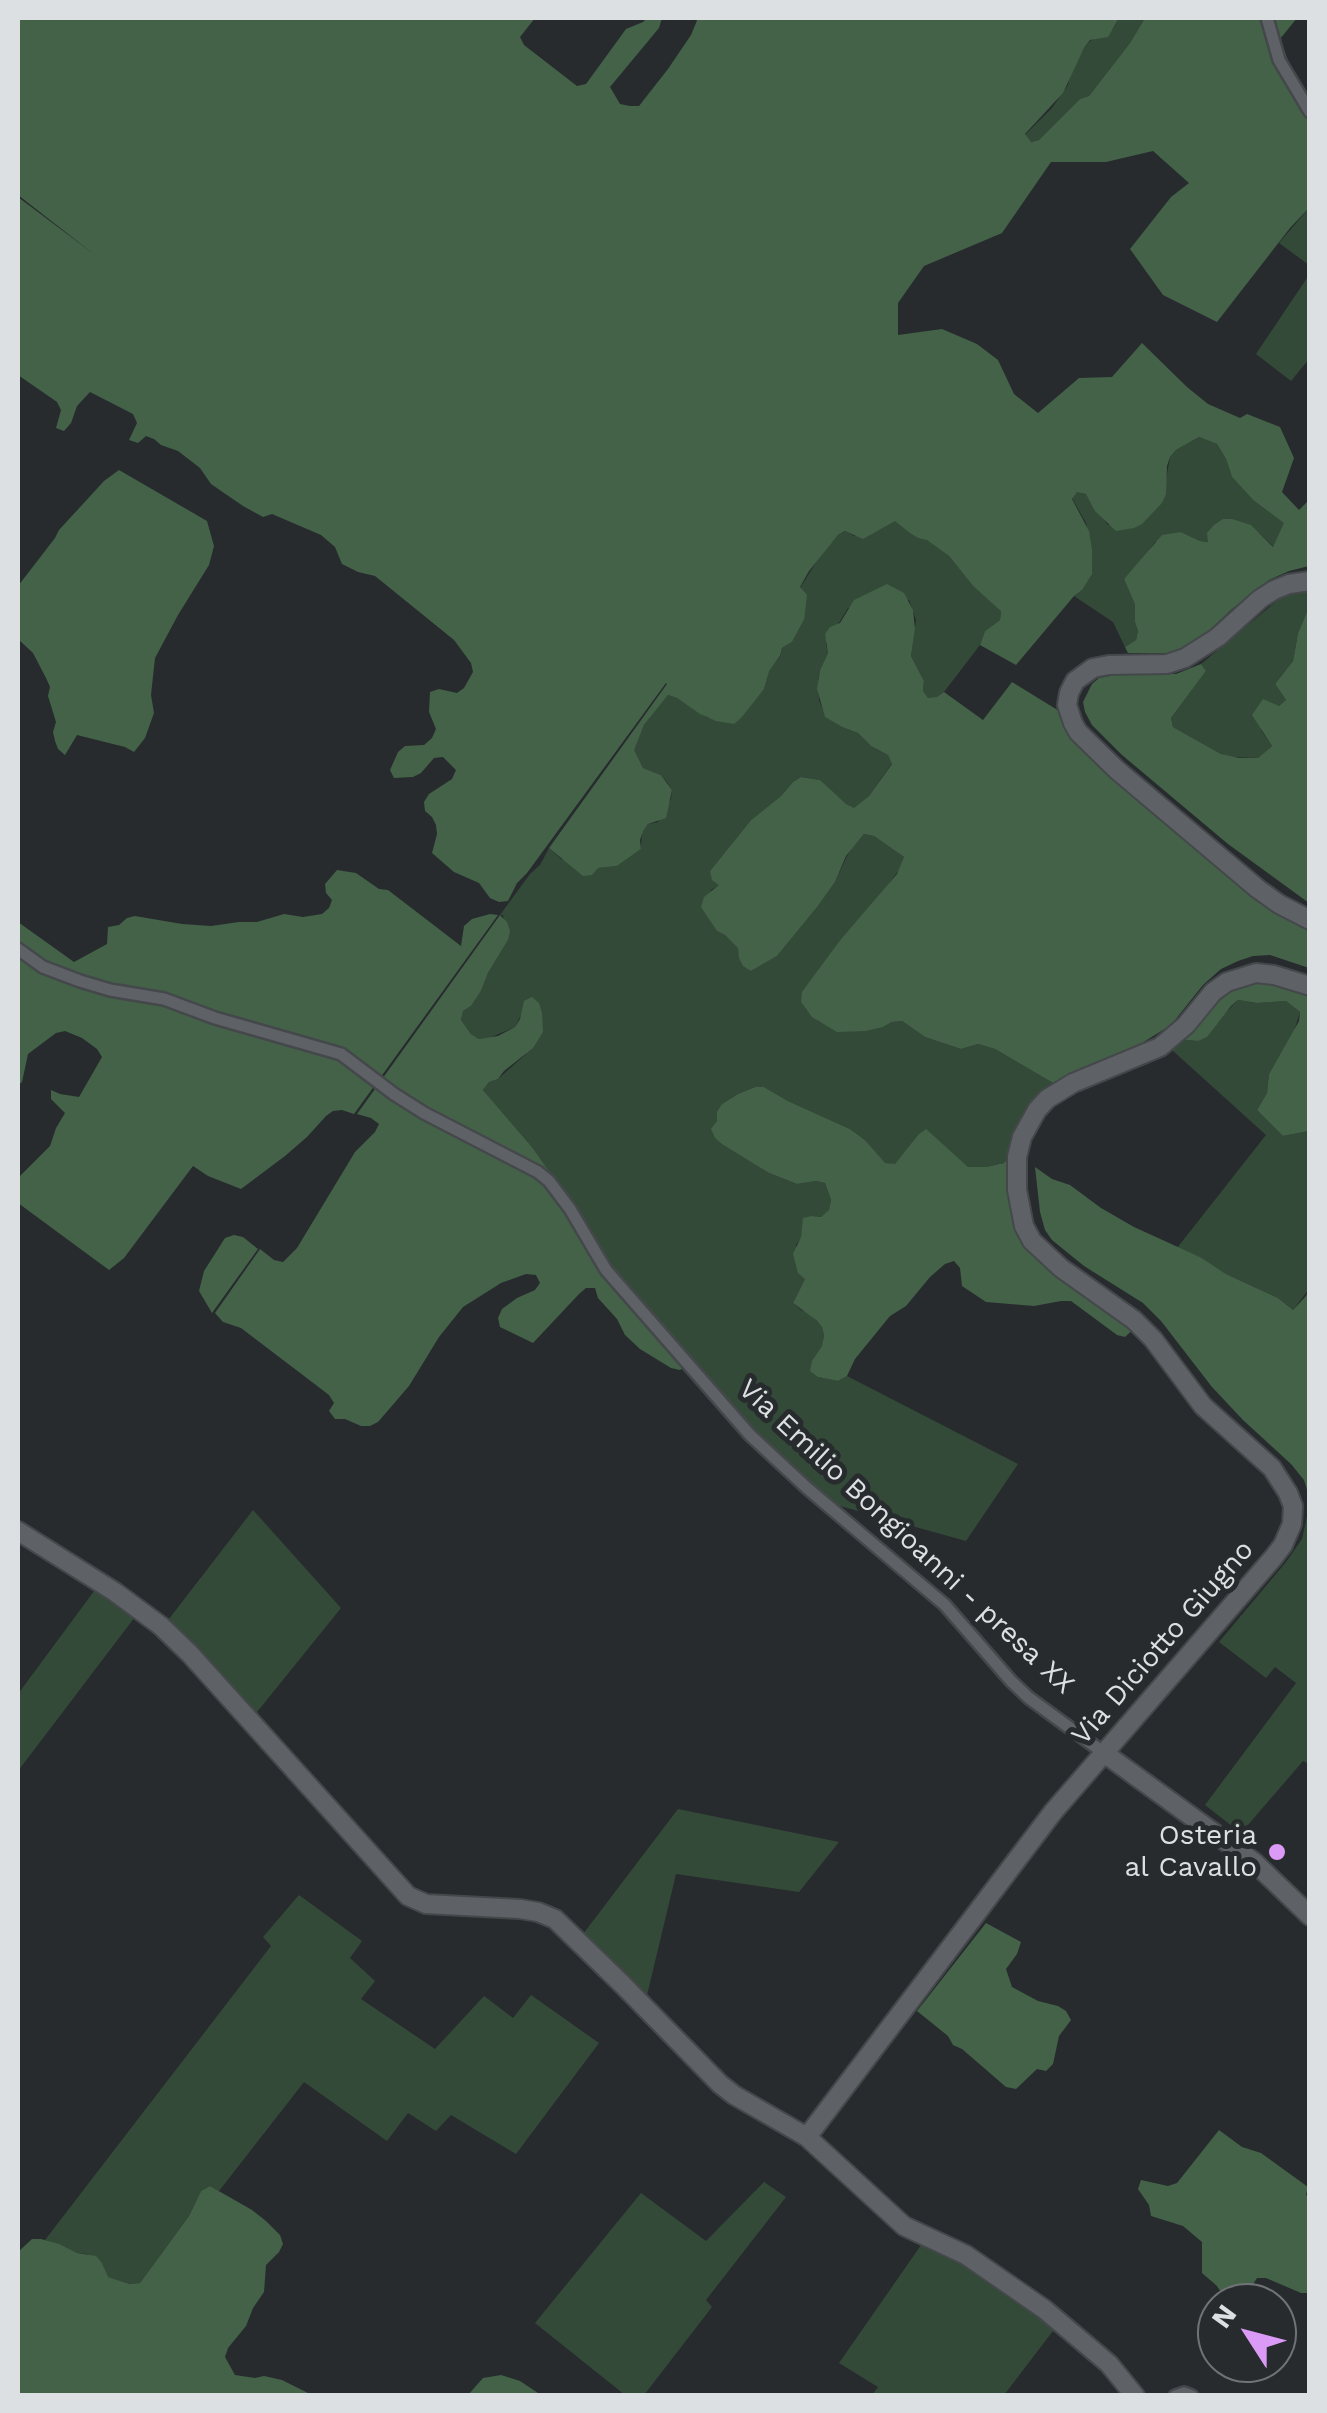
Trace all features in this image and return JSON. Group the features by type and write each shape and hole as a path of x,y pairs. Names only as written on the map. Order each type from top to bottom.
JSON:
{"main road":[{"path":"1310,581 1289,584 1260,598 1218,637 1185,658 1166,664 1093,668 1075,681 1068,704 1078,732 1117,770 1258,889 1310,920"},
{"name":"Via Diciotto Giugno","path":"808,2137 1054,1812 1283,1545 1292,1524 1293,1506 1272,1468 1203,1406 1154,1338 1061,1268 1032,1241 1019,1206 1016,1174 1017,1156 1030,1121 1048,1099 1073,1083 1160,1047 1227,982 1256,973 1310,986"},
{"path":"18,1531 161,1626 408,1896 426,1904 520,1909 555,1919 720,2084 808,2137 904,2226 966,2255 1044,2309 1108,2364 1135,2396"},
{"name":"Via Emilio Bongioanni - presa XX","path":"1104,1753 1254,1862 1310,1916"}],"street":[{"path":"1267,18 1279,60 1310,112"},
{"name":"Via Emilio Bongioanni - presa XX","path":"18,948 43,968 69,978 164,999 214,1018 342,1054 424,1113 538,1172 560,1194 606,1270 750,1435 946,1605 1029,1698 1104,1753"},
{"path":"1175,2396 1192,2396"}],"green space":[{"path":"18,18 535,18 520,37 524,45 577,86 586,84 626,29 647,18 662,18 659,28 610,87 620,104 639,106 691,35 698,18 1119,18 1108,37 1090,40 1084,48 1063,93 1025,134 1031,142 1039,140 1080,99 1089,96 1145,18 1297,18 1280,39 1293,74 1309,100 1309,208 1217,322 1163,295 1130,249 1171,197 1189,183 1153,151 1106,162 1051,162 1002,233 924,266 898,303 898,335 942,329 977,344 998,360 1014,394 1038,413 1079,378 1112,377 1142,343 1208,404 1240,418 1247,414 1280,427 1294,458 1282,492 1299,510 1309,500 1309,566 1269,580 1185,649 1173,653 1128,653 1125,647 1136,640 1138,631 1135,604 1124,579 1162,535 1181,532 1208,542 1207,533 1214,525 1232,519 1251,525 1273,547 1284,523 1253,500 1232,477 1217,444 1199,437 1170,457 1162,503 1134,528 1116,531 1095,511 1086,494 1077,492 1072,499 1089,531 1092,574 1016,665 980,645 985,631 1000,620 1001,611 973,586 949,556 895,521 863,539 845,531 809,571 800,587 807,595 804,620 792,642 782,648 764,689 741,718 734,724 716,721 668,695 644,725 634,750 643,768 661,775 672,790 666,818 648,824 640,840 641,849 617,866 598,868 592,875 583,876 549,848 666,683 517,883 508,901 499,902 490,898 479,883 454,872 432,853 436,825 425,811 424,802 429,794 452,779 456,770 443,757 434,758 413,777 394,778 390,770 405,746 424,745 432,738 436,729 429,712 430,692 439,689 457,693 473,672 454,640 375,576 342,564 335,547 321,535 272,514 263,517 243,506 211,484 200,468 178,451 154,439 146,436 138,443 129,440 137,423 133,414 90,392 77,406 64,431 56,428 61,410 57,402 18,375 18,197 95,255 18,195"},
{"path":"1119,18 1145,18 1089,96 1080,99 1039,140 1030,142 1025,135 1068,85 1084,48 1113,29"},
{"path":"1309,208 1309,265 1279,243"},
{"path":"1309,275 1309,359 1291,381 1256,354"},
{"path":"1199,437 1217,444 1232,477 1253,500 1285,523 1274,547 1259,533 1209,542 1181,532 1155,542 1124,579 1136,604 1138,631 1136,640 1125,647 1113,622 1074,596 1082,590 1092,549 1086,523 1072,498 1077,491 1086,494 1108,525 1155,509 1162,503 1170,457"},
{"path":"119,470 207,521 214,546 209,565 155,658 151,695 154,713 145,738 134,752 77,735 65,755 58,749 53,732 56,722 48,696 50,687 33,653 18,639 18,586 59,530"},
{"path":"895,520 949,556 973,586 1001,610 1000,620 985,631 980,645 944,692 928,699 911,656 916,620 909,600 848,608 826,644 828,653 818,680 819,700 826,717 858,733 888,755 892,763 869,796 854,809 820,780 801,777 793,782 751,820 710,871 720,885 711,890 708,914 717,931 739,948 739,958 751,971 777,956 835,882 852,848 864,834 874,836 904,857 902,866 841,939 801,1001 806,1009 820,1022 883,1027 902,1021 925,1037 961,1049 978,1044 995,1049 1053,1083 1039,1095 1015,1149 1004,1163 986,1167 968,1167 918,1135 895,1165 884,1163 850,1129 764,1087 755,1087 722,1104 715,1138 769,1173 797,1184 825,1183 831,1200 829,1211 821,1217 812,1216 796,1245 805,1279 793,1303 822,1327 818,1377 838,1381 847,1376 1018,1464 966,1541 833,1504 756,1435 688,1364 656,1317 621,1285 532,1147 483,1090 526,1054 523,1011 515,1027 489,1038 479,1039 471,1034 461,1020 508,940 500,915 549,848 561,859 598,868 617,866 641,849 642,831 648,824 658,822 672,790 661,775 643,768 633,750 644,725 668,695 708,718 764,689 768,671 804,620 800,588 820,556 846,531 854,536"},
{"path":"887,584 904,593 913,610 911,656 928,698 944,692 983,720 1012,682 1064,714 1309,925 1309,968 1270,955 1238,961 1221,969 1203,985 1171,1025 1142,1043 1053,1083 995,1049 978,1044 961,1049 925,1037 902,1021 865,1031 837,1032 812,1017 801,1002 802,992 897,874 904,857 874,836 864,834 846,856 835,882 818,906 777,956 751,971 743,966 738,948 717,931 701,907 704,897 719,885 712,880 710,871 751,820 801,777 820,780 854,808 869,796 892,764 888,755 858,733 825,717 817,689 828,653 825,634 840,623 854,600"},
{"path":"1309,588 1309,607 1298,633 1293,661 1275,684 1286,700 1279,706 1271,704 1261,730 1272,746 1258,758 1230,757 1173,727 1171,718 1206,671 1201,664 1279,599"},
{"path":"1309,607 1309,903 1228,844 1122,755 1092,725 1083,702 1099,678 1176,674 1201,664 1206,671 1171,718 1173,727 1221,754 1258,758 1272,746 1252,715 1263,699 1279,706 1286,700 1275,684 1293,661 1298,633"},
{"path":"337,870 356,873 379,889 388,890 461,946 464,926 472,919 498,915 354,1114 333,1111 285,1156 241,1189 193,1166 124,1258 109,1270 18,1203 18,1178 50,1146 65,1113 51,1099 51,1090 79,1097 102,1057 82,1038 65,1031 56,1033 28,1054 18,1085 18,922 74,962 107,944 108,927 135,916 211,926 257,922 284,914 322,914 332,900 325,884"},
{"path":"500,915 510,931 508,940 461,1020 479,1039 498,1036 515,1027 524,1001 532,997 539,1003 543,1032 533,1048 483,1090 532,1147 568,1212 635,1300 664,1324 688,1364 680,1370 671,1368 640,1349 625,1335 595,1288 586,1288 579,1294 533,1343 500,1327 502,1309 540,1283 536,1275 526,1274 501,1283 463,1307 409,1386 378,1422 361,1426 335,1419 329,1411 334,1403 329,1395 241,1328 223,1322 215,1313 260,1249 283,1262 297,1248 355,1152 379,1124 357,1114"},
{"path":"1258,976 1309,991 1309,1131 1283,1136 1257,1110 1267,1093 1269,1074 1299,1021 1300,1012 1286,1001 1238,1000 1207,1037 1185,1040 1218,999 1232,987"},
{"path":"1238,1000 1286,1001 1300,1012 1294,1031 1269,1074 1267,1093 1257,1110 1283,1136 1309,1131 1309,1289 1293,1310 1278,1298 1177,1248 1266,1135 1172,1050 1185,1040 1198,1041"},
{"path":"755,1087 764,1087 850,1129 885,1163 895,1164 926,1129 968,1167 1004,1163 1015,1149 1027,1239 1137,1326 1125,1337 1117,1335 1071,1301 1034,1306 986,1302 962,1286 960,1268 954,1261 945,1264 906,1306 890,1316 855,1359 847,1376 838,1381 818,1377 810,1371 824,1336 816,1320 793,1303 805,1279 798,1273 793,1254 801,1237 803,1218 821,1217 829,1210 831,1200 825,1183 797,1184 769,1173 722,1144 711,1129 722,1104"},
{"path":"1035,1167 1134,1227 1202,1258 1293,1310 1309,1289 1309,1496 1304,1480 1291,1464 1212,1387 1143,1303 1084,1266 1052,1240 1040,1212"},
{"path":"234,1235 258,1249 212,1313 199,1291 204,1271 225,1238"},
{"path":"253,1510 341,1608 249,1722 162,1628"},
{"path":"1308,1512 1309,1764 1303,1761 1241,1833 1205,1805 1296,1683 1275,1667 1266,1678 1219,1642 1302,1539"},
{"path":"100,1583 141,1609 18,1771 18,1694"},
{"path":"678,1809 839,1842 799,1892 676,1874 643,2012 577,1942"},
{"path":"299,1895 362,1941 350,1958 375,1981 361,1999 435,2049 484,1996 513,2018 531,1995 599,2043 516,2154 451,2115 436,2131 408,2113 387,2141 304,2082 219,2191 210,2186 201,2191 189,2216 140,2283 107,2277 102,2263 87,2254 45,2240 271,1946 263,1937"},
{"path":"986,1923 1021,1942 1006,1969 1012,1987 1038,2001 1058,2006 1071,2020 1059,2036 1053,2064 1046,2071 1037,2069 1016,2089 1006,2087 917,2011"},
{"path":"1219,2130 1242,2147 1261,2153 1308,2187 1310,2293 1297,2291 1297,2283 1278,2283 1266,2278 1257,2278 1254,2283 1214,2283 1202,2273 1202,2242 1183,2226 1151,2216 1138,2189 1141,2180 1168,2186 1177,2183"},
{"path":"764,2182 786,2197 706,2300 712,2307 644,2395 625,2395 535,2323 641,2193 706,2241"},
{"path":"210,2186 266,2221 283,2244 266,2265 264,2292 225,2357 235,2375 282,2380 312,2395 18,2395 18,2252 32,2239 41,2239 96,2256 108,2277 140,2283 189,2216 201,2191"},
{"path":"926,2238 1056,2327 1004,2395 872,2395 878,2387 839,2363"},
{"path":"501,2375 520,2381 541,2395 468,2395 483,2378"}],"place":[{"name":"Osteria al Cavallo","path":"1277,1852"}]}
